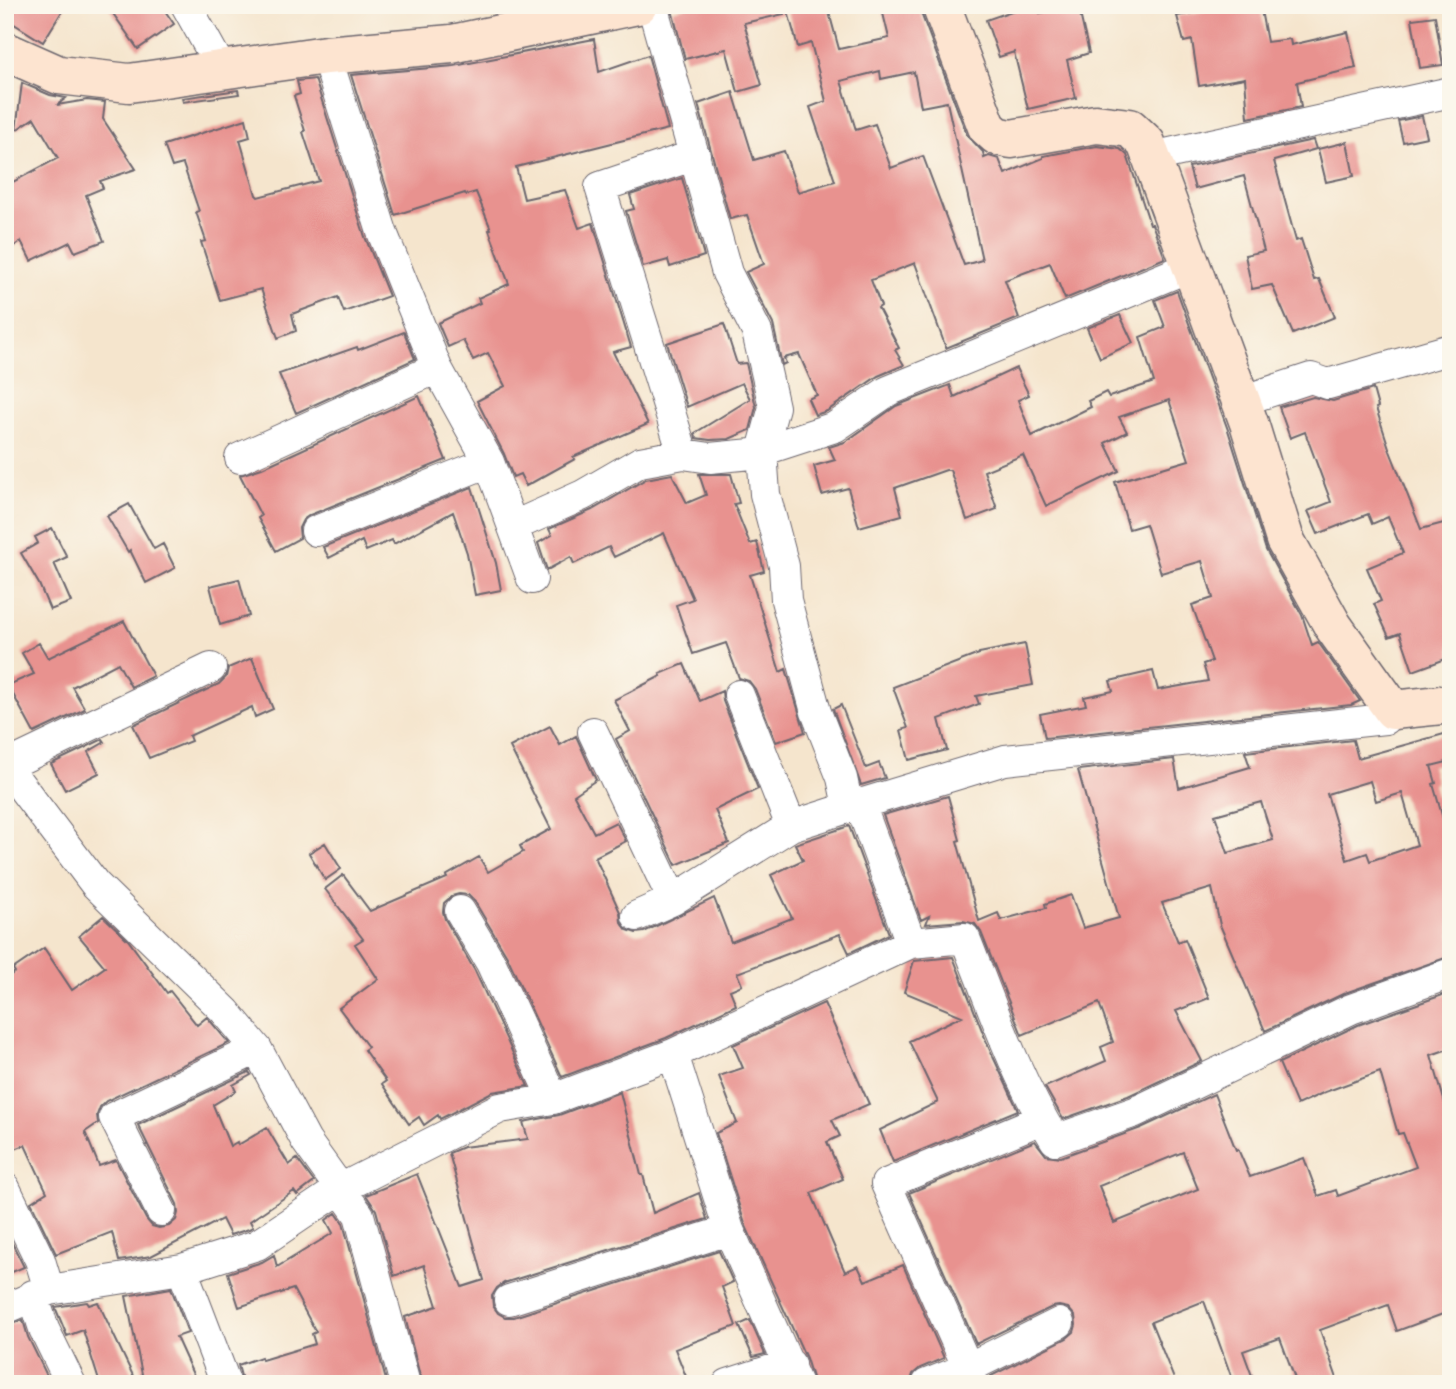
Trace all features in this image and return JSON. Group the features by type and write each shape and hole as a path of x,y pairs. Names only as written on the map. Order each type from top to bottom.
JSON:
{"main road":[{"path":"5,51 59,75 129,83 326,55 452,44 638,5"},
{"path":"941,5 987,128 997,136 1011,139 1096,124 1130,128 1146,143 1241,401 1285,540 1333,626 1393,710 1451,704"}],"street":[{"path":"187,5 222,70"},
{"path":"652,5 727,273 757,332 774,407 762,451 765,494 783,566 786,600 817,712 842,778 846,797 860,804 911,943"},
{"path":"326,55 382,232 437,368 489,462 532,579"},
{"path":"1152,157 1451,92"},
{"path":"683,454 600,187 695,155"},
{"path":"514,526 583,495 640,462 683,454 710,458 762,451 835,427 888,391 1192,266"},
{"path":"1241,401 1311,378 1328,384 1451,349"},
{"path":"240,458 437,368"},
{"path":"316,531 489,462"},
{"path":"211,668 6,766 95,884 226,1012 257,1049 306,1141 359,1215 405,1384"},
{"path":"739,695 792,826"},
{"path":"637,916 673,900 792,826 1004,760 1385,719 1393,710"},
{"path":"593,732 673,900"},
{"path":"460,911 491,963 553,1099"},
{"path":"5,1309 41,1292 182,1269 257,1245 340,1189 500,1108 553,1099 673,1054 911,943 965,938 997,1021 1042,1119 1055,1140 1135,1112 1351,1009 1451,973"},
{"path":"161,1211 114,1117 257,1049"},
{"path":"673,1054 729,1230 793,1374 728,1384"},
{"path":"972,1376 886,1184 1042,1119"},
{"path":"5,1188 40,1260 44,1329 71,1384"},
{"path":"509,1300 729,1230"},
{"path":"182,1269 226,1384"},
{"path":"927,1384 972,1376 1059,1323"}],"building":[{"path":"5,5 66,5 43,42 11,22 5,15"},
{"path":"107,5 161,5 174,24 138,49"},
{"path":"693,5 783,5 784,14 744,23 762,85 738,92 726,49 685,59 672,10"},
{"path":"786,5 827,5 839,49 889,38 881,5 920,5 967,135 983,152 984,158 989,156 999,159 1005,174 1043,156 1097,146 1120,149 1127,155 1150,224 1165,258 1065,299 1050,263 1005,280 1019,318 946,348 915,263 871,280 881,306 878,308 899,348 895,350 904,365 878,376 827,411 815,415 808,399 817,395 799,354 784,358 786,363 782,365 773,324 746,272 764,264 747,215 730,219 698,104 733,92 754,160 784,151 798,192 835,181 810,107 826,101 811,43 798,47","holes":["880,71 881,79 914,72 921,107 947,102 982,260 964,265 923,156 891,168 875,124 856,130 841,81"]},
{"path":"1029,5 1037,5 1040,13 1078,5 1089,53 1067,60 1076,98 1028,109 1014,52 999,57 986,20"},
{"path":"1235,5 1260,5 1267,42 1290,39 1291,45 1348,32 1356,68 1297,82 1301,107 1248,118 1245,78 1199,86 1192,40 1184,42 1177,16"},
{"path":"1435,16 1443,65 1420,68 1412,19"},
{"path":"594,39 599,72 648,55 668,129 516,167 524,199 565,190 579,228 593,223 631,347 613,352 648,424 573,457 575,459 526,486 520,474 513,477 477,401 505,386 488,353 473,360 463,340 448,347 438,323 480,303 478,298 509,284 476,192 395,215 351,75 454,66"},
{"path":"315,79 365,237 389,296 344,312 338,297 292,314 296,331 278,338 261,289 220,300 201,242 206,241 183,164 172,167 164,145 246,119 250,137 240,140 258,197 319,181 294,96 300,94 297,81"},
{"path":"22,83 50,95 66,98 57,105 87,100 105,102 103,119 136,169 100,181 103,188 86,195 104,241 75,252 70,242 31,261 21,241 5,253 5,186 58,158 34,118 16,130"},
{"path":"238,90 239,94 183,102 182,98"},
{"path":"1422,116 1427,137 1403,142 1398,121"},
{"path":"1313,140 1316,149 1274,161 1296,241 1301,239 1314,280 1319,279 1335,317 1293,334 1272,285 1252,289 1245,255 1264,251 1244,176 1195,189 1189,167"},
{"path":"1347,142 1354,176 1326,182 1318,149"},
{"path":"682,178 704,256 670,267 668,260 643,267 626,211 634,209 630,195"},
{"path":"1177,291 1228,430 1266,550 1302,615 1312,645 1318,642 1360,701 1351,705 1045,738 1040,714 1086,705 1084,697 1113,691 1110,681 1153,671 1158,690 1208,681 1203,664 1212,661 1192,605 1213,598 1202,561 1161,573 1146,524 1129,529 1115,482 1189,460 1169,400 1119,417 1127,432 1105,443 1119,471 1046,506 1023,455 984,471 997,509 967,520 950,470 946,470 895,488 902,515 859,527 848,488 822,495 814,466 835,460 829,447 845,442 896,406 950,385 954,397 1016,368 1029,395 1018,400 1032,436 1091,407 1088,401 1106,392 1109,397 1154,382 1140,337 1165,327 1155,300"},
{"path":"1120,315 1133,343 1100,358 1087,328"},
{"path":"724,324 737,364 746,363 756,407 750,430 729,439 696,438 695,433 750,399 742,383 687,407 667,343"},
{"path":"404,332 415,359 296,413 279,374 357,347 358,350"},
{"path":"1373,389 1378,407 1376,408 1390,451 1421,529 1451,521 1451,657 1413,671 1400,633 1389,637 1374,604 1381,601 1367,568 1403,553 1388,517 1372,524 1368,514 1318,534 1308,511 1331,502 1305,432 1290,438 1279,407 1313,397 1333,401"},
{"path":"419,396 446,460 310,515 303,520 299,528 300,538 276,551 258,518 261,516 240,475 262,468"},
{"path":"672,474 687,503 706,495 699,474 731,474 739,503 734,504 750,544 757,542 764,571 750,575 780,672 786,669 805,732 776,742 755,689 749,681 739,678 726,643 693,654 676,605 693,599 664,533 614,557 609,547 574,564 571,557 547,570 538,543 552,535 549,529 592,510 646,479"},
{"path":"472,487 496,563 501,590 475,595 467,553 453,512 394,544 392,540 366,551 362,541 329,558 323,547"},
{"path":"129,504 154,549 163,544 175,568 146,583 130,550 128,552 107,516"},
{"path":"52,528 67,557 54,563 71,602 50,610 21,553 38,543 35,537"},
{"path":"239,579 249,616 220,625 210,586"},
{"path":"124,621 153,676 131,687 118,663 72,687 85,709 34,733 8,685 34,674 22,653 39,643 48,658"},
{"path":"1025,644 1033,685 976,696 979,704 939,719 947,750 909,760 901,730 908,728 893,687 979,653"},
{"path":"252,658 273,709 255,717 252,707 189,736 191,741 149,758 133,725 219,684 226,677 228,668"},
{"path":"684,664 700,701 722,691 723,701 758,789 715,810 729,843 676,865 616,739 630,731 614,700"},
{"path":"841,705 866,768 879,763 885,778 861,785 833,709"},
{"path":"550,726 560,745 576,736 596,780 574,795 594,833 616,822 626,841 595,857 620,912 621,922 627,930 644,932 714,898 731,942 792,918 771,875 803,860 795,844 849,826 889,934 849,953 840,934 737,973 742,985 730,990 736,1005 666,1038 562,1077 507,956 475,902 468,895 452,896 444,903 445,919 475,971 528,1086 492,1092 440,1119 438,1115 424,1125 419,1117 409,1124 382,1084 386,1081 364,1050 368,1047 339,1008 378,979 355,944 363,939 325,889 343,875 370,911 447,878 446,876 479,857 488,872 523,852 520,846 551,829 510,747"},
{"path":"1451,732 1451,761 1431,766 1436,783 1433,784 1451,846 1451,956 1345,993 1265,1031 1220,925 1212,888 1162,903 1178,942 1185,939 1209,998 1176,1011 1202,1061 1128,1096 1063,1119 1045,1087 1106,1061 1101,1047 1113,1042 1099,1003 1022,1035 981,932 975,924 963,921 926,924 929,916 921,920 883,815 948,796 979,921 998,913 1001,920 1046,908 1045,904 1071,895 1083,928 1119,918 1078,770 1174,759 1179,788 1250,767 1245,752 1353,740 1358,758","holes":["1370,781 1376,801 1402,793 1417,845 1370,861 1367,853 1347,860 1327,794","1261,802 1273,840 1228,853 1215,815"]},
{"path":"103,739 105,742 88,752 99,773 65,790 51,764"},
{"path":"325,843 341,869 325,880 309,853"},
{"path":"103,916 128,940 167,993 170,991 197,1025 207,1017 229,1043 106,1101 97,1115 98,1123 85,1132 99,1166 116,1160 146,1219 152,1226 169,1226 176,1220 177,1204 138,1125 249,1072 251,1075 233,1085 236,1091 213,1105 230,1146 237,1142 238,1145 267,1128 289,1165 297,1159 314,1182 297,1195 294,1191 250,1221 253,1227 249,1229 230,1235 222,1219 151,1256 119,1261 112,1232 56,1254 31,1202 47,1192 25,1145 5,1153 5,979 15,972 13,969 44,948 72,990 105,967 79,936"},
{"path":"953,957 989,1048 1018,1110 893,1162 880,1130 938,1102 909,1041 962,1016 904,992 914,961"},
{"path":"1451,992 1451,1048 1431,1055 1451,1124 1451,1311 1397,1331 1388,1305 1320,1330 1339,1384 1297,1384 1280,1338 1243,1351 1255,1384 1234,1384 1204,1301 1151,1322 1176,1384 992,1384 991,1376 1067,1338 1074,1332 1075,1316 1068,1308 1052,1307 976,1344 909,1193 1035,1141 1046,1155 1061,1157 1141,1128 1214,1094 1236,1150 1238,1149 1250,1177 1304,1158 1318,1196 1336,1190 1338,1196 1416,1167 1403,1133 1398,1134 1380,1072 1297,1105 1279,1063 1358,1025","holes":["1183,1152 1198,1189 1114,1223 1099,1186"]},
{"path":"824,1003 869,1104 832,1120 840,1136 827,1142 843,1179 811,1193 845,1272 858,1266 865,1281 903,1265 944,1358 920,1368 913,1374 910,1384 814,1384 806,1358 745,1224 716,1133 737,1123 719,1076 743,1068 733,1045"},
{"path":"620,1092 653,1213 699,1193 707,1219 504,1283 492,1296 493,1306 505,1317 514,1317 719,1251 733,1282 722,1287 736,1326 675,1349 689,1384 422,1384 405,1317 437,1306 424,1265 394,1276 376,1210 366,1195 417,1174 462,1287 484,1280 449,1153 463,1147 528,1139 523,1122 559,1115"},
{"path":"336,1213 343,1223 387,1384 243,1384 238,1365 315,1344 312,1334 316,1332 293,1289 239,1307 228,1273 262,1262 274,1255 277,1267 333,1233 326,1220"},
{"path":"5,1229 24,1267 5,1275"},
{"path":"171,1288 188,1333 176,1337 196,1381 205,1378 207,1384 144,1384 126,1296"},
{"path":"87,1302 89,1305 98,1302 137,1384 100,1384 83,1330 67,1336 55,1307"},
{"path":"23,1320 28,1337 51,1384 5,1384 5,1326"},
{"path":"750,1320 765,1354 753,1357 739,1325"}]}
